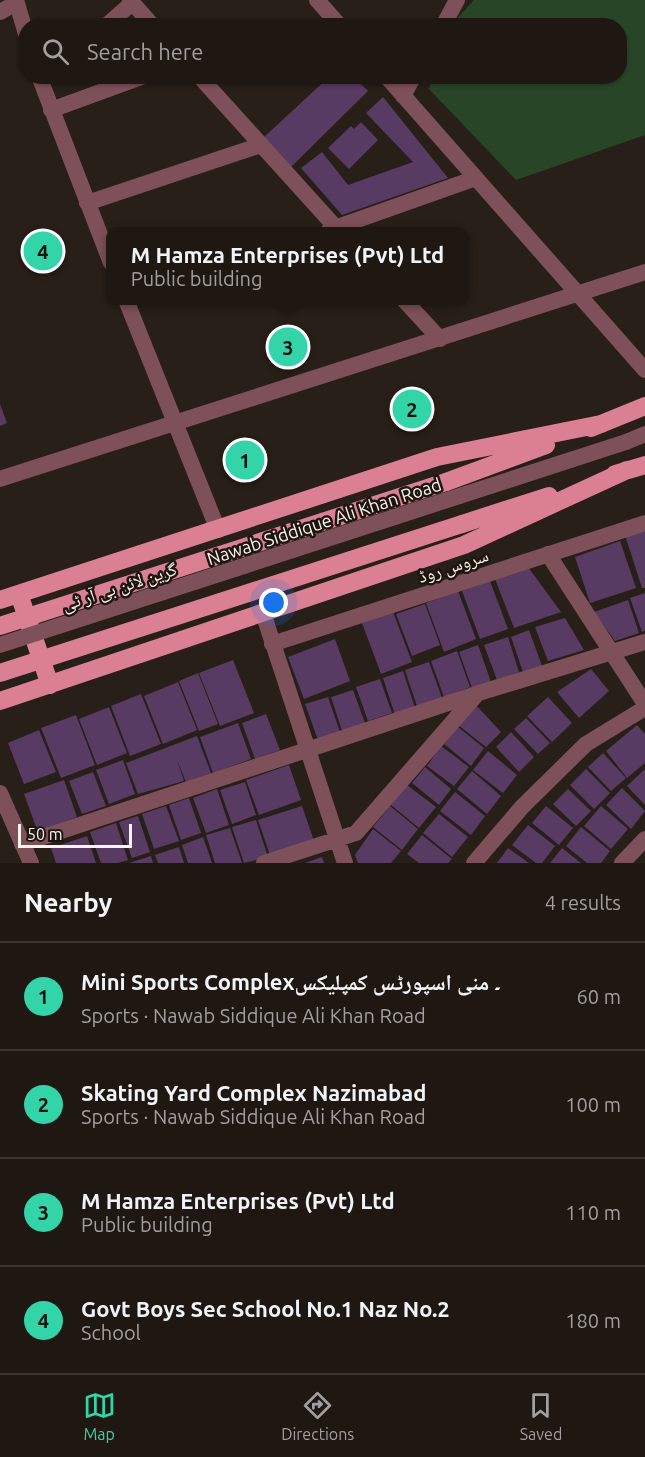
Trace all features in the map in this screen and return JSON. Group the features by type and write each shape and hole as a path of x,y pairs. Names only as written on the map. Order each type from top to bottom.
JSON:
{"main road":[{"name":"Nawab Siddique Ali Khan Road","path":"0,626 446,482 601,424 645,405"},
{"path":"0,600 437,458 601,424"},
{"path":"0,673 645,465"},
{"path":"0,701 464,545 627,470"},
{"path":"19,594 50,685"}],"street":[{"path":"317,0 333,18"},
{"path":"448,18 457,0"},
{"path":"0,12 16,1 21,18"},
{"path":"114,18 131,2 146,18"},
{"path":"44,84 51,110 106,250"},
{"path":"51,110 122,84"},
{"path":"206,84 331,227"},
{"path":"393,84 645,370"},
{"path":"403,96 410,84"},
{"path":"87,203 261,145"},
{"path":"342,227 476,178"},
{"path":"0,479 176,421 578,296 645,272"},
{"path":"129,305 218,530"},
{"path":"409,305 440,339"},
{"name":"گرین لائن بی آر ٹی","path":"0,645 645,436"},
{"name":"سروس روڈ","path":"272,644 645,523"},
{"path":"548,555 645,704"},
{"path":"263,613 345,863"},
{"path":"22,844 478,693 645,642"},
{"path":"264,863 356,833 478,693"},
{"path":"474,863 522,807 586,744 645,708"},
{"path":"0,793 31,863"},
{"path":"622,863 645,838"}],"green space":[{"path":"474,0 645,0 645,135 516,180 429,89 430,84 627,84 627,18 457,18"}],"building":[{"path":"321,84 361,84 368,91 290,168 263,138"},
{"path":"383,97 448,178 342,215 301,168 322,152 348,185 413,162 366,113"},
{"path":"361,122 378,140 349,169 328,148 351,126 354,129"},
{"path":"0,404 7,423 0,426"},
{"path":"645,525 645,588 642,588 624,532"},
{"path":"620,541 636,588 590,603 575,557"},
{"path":"528,567 561,612 514,628 495,579"},
{"path":"490,581 508,629 480,639 462,591"},
{"path":"458,591 476,639 444,652 426,603"},
{"path":"645,593 645,631 642,632 630,598"},
{"path":"628,600 639,633 615,641 594,612"},
{"path":"425,604 440,645 412,656 396,614"},
{"path":"393,612 412,662 381,674 362,623"},
{"path":"565,618 584,650 548,661 535,627"},
{"path":"529,630 542,666 523,672 511,637"},
{"path":"508,637 519,672 497,680 484,645"},
{"path":"335,639 350,681 304,699 288,657"},
{"path":"478,645 491,682 472,688 459,652"},
{"path":"457,651 470,687 444,697 431,661"},
{"path":"233,660 254,713 220,726 199,673"},
{"path":"429,662 442,698 417,706 405,670"},
{"path":"591,669 609,691 579,718 557,692"},
{"path":"403,671 415,708 395,715 383,678"},
{"path":"198,673 218,724 199,731 179,681"},
{"path":"380,679 392,713 368,721 356,687"},
{"path":"178,682 197,730 163,744 144,696"},
{"path":"353,690 365,723 342,731 331,697"},
{"path":"141,694 161,744 130,756 111,706"},
{"path":"328,697 340,732 318,740 305,704"},
{"path":"548,697 572,723 552,742 527,716"},
{"path":"475,704 501,732 486,747 458,725"},
{"path":"109,707 127,753 97,765 79,719"},
{"path":"266,714 280,750 255,759 242,723"},
{"path":"76,715 95,765 61,778 41,728"},
{"path":"526,718 550,743 538,754 514,729"},
{"path":"238,723 251,759 213,773 200,737"},
{"path":"637,725 645,734 645,763 627,778 606,751"},
{"path":"458,727 484,748 471,766 444,744"},
{"path":"39,730 56,772 24,784 8,743"},
{"path":"511,732 534,757 519,772 496,747"},
{"path":"197,736 211,773 186,782 177,760 184,781 138,794 126,763"},
{"path":"441,746 469,767 454,786 427,766"},
{"path":"488,751 517,775 503,793 473,770"},
{"path":"603,753 626,778 611,791 588,767"},
{"path":"123,760 135,794 109,804 96,770"},
{"path":"289,765 301,800 259,815 246,780"},
{"path":"425,767 451,789 439,805 412,783"},
{"path":"586,769 610,793 594,809 570,785"},
{"path":"645,769 645,805 627,786"},
{"path":"472,771 501,796 487,814 457,789"},
{"path":"93,772 106,806 82,814 69,781"},
{"path":"64,780 77,817 38,832 24,794"},
{"path":"245,782 256,815 232,824 220,790"},
{"path":"407,785 436,807 419,828 391,805"},
{"path":"622,788 645,811 631,829 606,805"},
{"path":"217,789 229,825 206,833 193,798"},
{"path":"568,789 591,811 576,826 553,804"},
{"path":"455,792 485,816 471,835 440,811"},
{"path":"189,798 201,833 181,840 169,805"},
{"path":"166,806 179,841 154,849 142,814"},
{"path":"302,806 314,841 270,855 258,820"},
{"path":"390,806 418,829 402,850 373,827"},
{"path":"546,806 573,828 559,845 532,823"},
{"path":"601,806 628,829 611,849 584,826"},
{"path":"439,814 468,837 452,857 423,833"},
{"path":"138,816 150,852 132,858 119,822"},
{"path":"256,820 268,857 244,863 232,827"},
{"path":"116,823 128,860 118,863 101,863 90,832"},
{"path":"528,825 555,846 542,863 536,863 512,845"},
{"path":"581,827 610,851 601,863 587,863 566,846"},
{"path":"230,828 242,863 215,863 206,835"},
{"path":"373,829 401,851 391,863 358,863 355,855"},
{"path":"422,835 452,859 448,863 419,863 407,854"},
{"path":"87,836 96,863 56,863 51,848"},
{"path":"203,837 212,863 188,863 182,845"},
{"path":"179,847 184,863 158,863 155,855"},
{"path":"508,848 529,863 497,863"},
{"path":"562,848 581,863 550,863"},
{"path":"151,856 153,863 129,863"},
{"path":"322,857 324,863 305,863"}],"place":[{"name":"Govt Boys Sec School No.1 Naz No.2","path":"43,251"},
{"name":"M Hamza Enterprises (Pvt) Ltd","path":"288,347"},
{"name":"Skating Yard Complex Nazimabad","path":"412,409"},
{"name":"Mini Sports Complex۔ منی اسپورٹس کمپلیکس","path":"245,460"}]}
